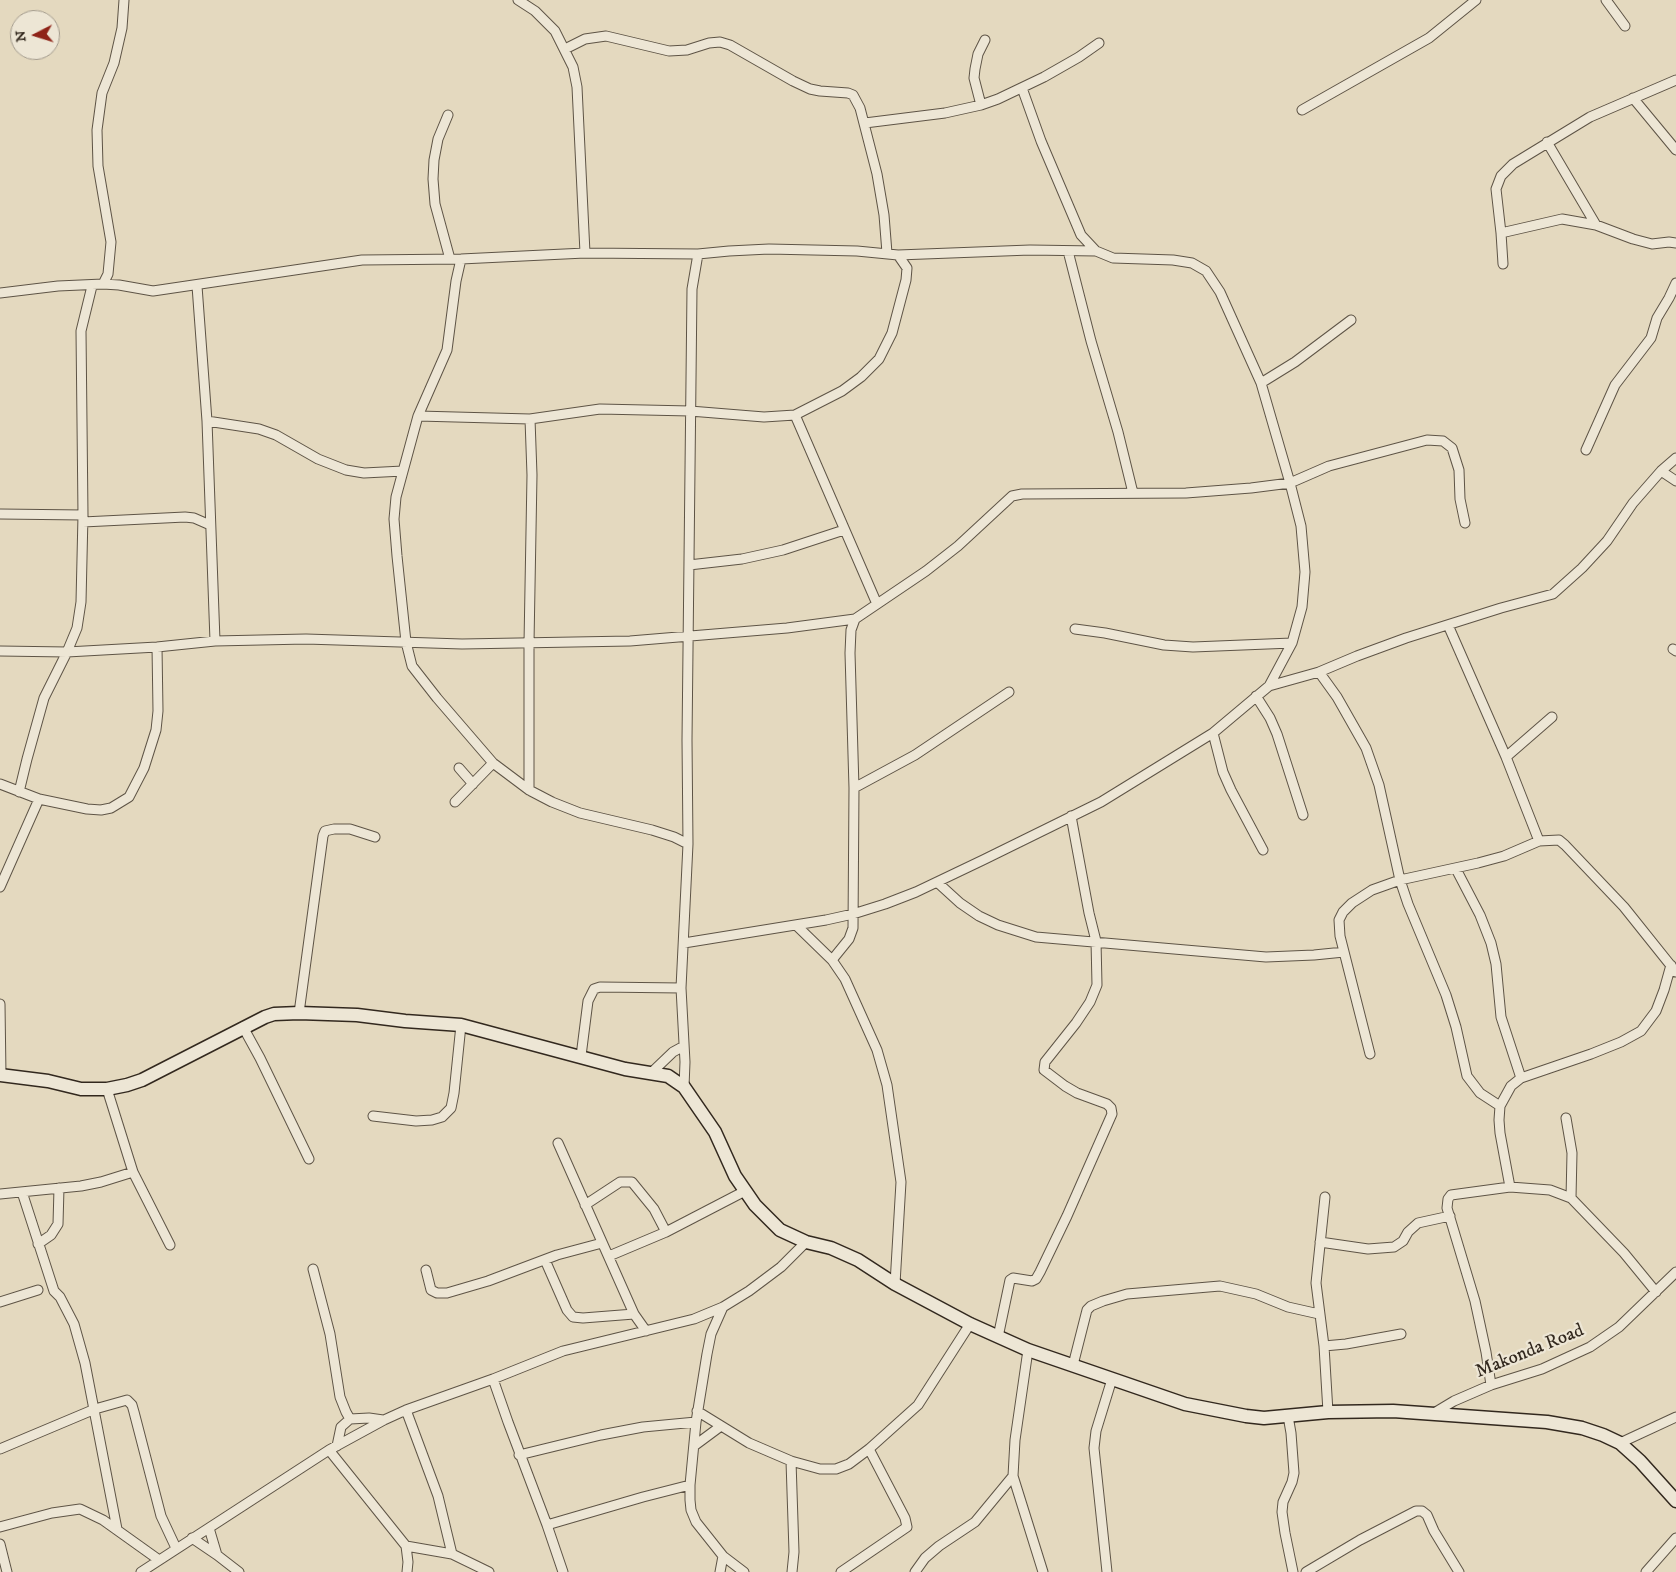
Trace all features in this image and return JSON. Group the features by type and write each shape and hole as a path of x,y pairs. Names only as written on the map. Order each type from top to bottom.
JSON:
{"street":[{"path":"103,284 108,274 111,242 98,166 97,130 102,93 114,63 122,28 124,0"},
{"path":"518,0 535,11 555,31 573,67 577,87 585,253"},
{"path":"1302,110 1429,38 1476,0"},
{"path":"1606,0 1625,26"},
{"path":"565,49 585,39 606,36 669,51 687,50 709,43 725,43 810,89 853,95 865,123 877,174 884,215 887,253"},
{"path":"981,105 974,78 978,54 985,40"},
{"path":"865,123 945,113 981,105 1022,88 1079,57 1100,43"},
{"path":"1503,264 1496,189 1502,176 1513,164 1590,117 1676,80"},
{"path":"1022,88 1041,141 1081,235 1096,251"},
{"path":"1632,98 1676,150"},
{"path":"448,115 438,139 433,179 435,204 450,260"},
{"path":"1547,142 1596,225"},
{"path":"1501,233 1562,219 1596,225 1652,244 1676,243"},
{"path":"0,293 58,286 92,286 103,284 154,291 198,286 362,260 461,260 585,253 698,254 729,250 769,249 857,251 898,255 1030,250 1096,251 1113,258 1173,260 1192,263 1206,271 1220,292 1261,383 1301,526 1305,572 1302,607 1292,643 1268,686 1213,732 1101,802 937,882 885,904 853,914 684,943"},
{"path":"1068,251 1090,341 1118,432 1133,494"},
{"path":"684,1087 681,988 688,844 692,289 698,254"},
{"path":"418,416 530,419 600,409 764,417 795,415 842,391 861,377 879,359 892,333 906,280 907,268 898,255"},
{"path":"461,260 446,350 418,416 396,497 394,519 406,642 412,666 418,676 493,763 529,790 580,813 652,830 688,844"},
{"path":"1586,450 1615,385 1651,338 1657,318 1676,283"},
{"path":"19,792 44,698 77,628 81,602 83,518 81,330 92,286"},
{"path":"198,286 206,421 215,641"},
{"path":"1261,383 1295,362 1351,320"},
{"path":"795,415 877,604"},
{"path":"529,790 532,475 530,419"},
{"path":"206,421 260,428 318,459 346,470 364,473 403,471"},
{"path":"0,651 67,652 157,647 215,641 306,639 462,644 630,642 787,628 855,619 952,551 1012,496 1022,494 1186,493 1290,483 1337,464 1427,440 1443,441 1452,448 1459,470 1460,499 1465,522"},
{"path":"1268,686 1319,672 1356,656 1448,625 1553,594 1582,568 1607,541 1633,503 1661,471 1676,458"},
{"path":"1661,471 1676,481"},
{"path":"0,514 83,518 185,517 194,518 210,525"},
{"path":"689,565 742,559 783,550 844,530"},
{"path":"832,960 849,939 853,928 854,788 850,653 851,630 855,619"},
{"path":"1448,625 1506,757 1539,841"},
{"path":"1074,630 1122,636 1164,645 1193,647 1292,643"},
{"path":"0,784 39,799 80,808 101,810 121,803 129,797 144,768 156,730 158,711 157,647"},
{"path":"1319,672 1337,697 1366,748 1379,785 1400,880 1446,995 1456,1027 1466,1076 1480,1093 1500,1106"},
{"path":"854,788 915,755 1008,692"},
{"path":"1256,696 1270,718 1277,734 1303,815"},
{"path":"1506,757 1552,717"},
{"path":"1213,732 1223,772 1263,850"},
{"path":"455,802 493,763"},
{"path":"459,768 473,784"},
{"path":"0,887 39,799"},
{"path":"998,1337 1010,1280 1013,1278 1032,1281 1036,1279 1067,1216 1112,1114 1111,1108 1107,1104 1065,1086 1044,1070 1045,1062 1076,1023 1090,1002 1097,985 1096,941 1071,816"},
{"path":"299,1013 325,831 350,829 375,837"},
{"path":"1370,1054 1339,928 1339,920 1343,912 1372,890 1400,880 1456,869 1504,856 1539,841 1559,840 1565,845 1624,907 1674,968 1656,1012 1641,1031 1621,1042 1591,1054 1521,1078 1511,1086 1500,1106 1500,1133 1510,1187"},
{"path":"1456,869 1480,915 1490,943 1496,964 1501,1016 1521,1078"},
{"path":"937,882 960,903 979,916 998,925 1036,937 1266,957 1344,952"},
{"path":"796,925 832,960 845,979 877,1050 887,1085 901,1182 895,1284"},
{"path":"581,1056 588,1001 594,990 600,987 681,988"},
{"path":"0,1004 0,1075 81,1089 107,1089 142,1080 274,1014 299,1013 357,1015 461,1025 625,1069 668,1076 684,1087 715,1132 728,1164 746,1191 766,1218 780,1230 806,1242 831,1248 858,1260 895,1284 970,1324 1028,1350 1185,1404 1246,1416 1264,1418 1328,1412 1393,1411 1560,1423 1603,1435 1620,1443 1640,1461 1676,1501"},
{"path":"373,1116 416,1121 442,1117 450,1108 454,1093 461,1025"},
{"path":"243,1028 260,1058 309,1158"},
{"path":"650,1074 673,1052 684,1046"},
{"path":"107,1089 133,1172 170,1245"},
{"path":"1566,1118 1572,1153 1571,1198"},
{"path":"558,1143 634,1314 646,1331"},
{"path":"0,1194 101,1182 133,1172"},
{"path":"585,1205 620,1182 632,1182 654,1209 666,1232"},
{"path":"1491,1385 1475,1301 1447,1203 1451,1195 1510,1187 1550,1190 1571,1198 1624,1253 1656,1292"},
{"path":"38,1244 51,1235 58,1224 59,1188"},
{"path":"608,1256 666,1232 746,1191"},
{"path":"22,1192 54,1291 60,1297 74,1324 85,1362 117,1529"},
{"path":"1325,1197 1316,1283 1324,1346 1328,1412"},
{"path":"1320,1242 1368,1249 1394,1247 1418,1223 1450,1216"},
{"path":"141,1572 333,1448 384,1420 563,1351 694,1319 722,1307 749,1291 781,1267 806,1242"},
{"path":"426,1270 431,1290 436,1294 463,1289 557,1255 602,1243"},
{"path":"545,1260 567,1310 573,1317 592,1318 634,1314"},
{"path":"313,1269 330,1334 340,1397 350,1419"},
{"name":"Makonda Road","path":"1434,1413 1491,1385 1533,1372 1590,1347 1619,1327 1676,1272"},
{"path":"1073,1365 1087,1310 1091,1306 1103,1301 1127,1294 1220,1286 1256,1294 1288,1307 1319,1314"},
{"path":"0,1302 38,1290"},
{"path":"722,1307 711,1334 697,1411 690,1485 691,1510 696,1522 723,1556 744,1572"},
{"path":"697,1411 749,1443 791,1461 820,1469 836,1469 849,1464 869,1450 918,1405 970,1324"},
{"path":"1324,1346 1401,1334"},
{"path":"1028,1350 1015,1440 1014,1476 1043,1572"},
{"path":"493,1379 563,1572"},
{"path":"1107,1572 1094,1448 1096,1431 1112,1379"},
{"path":"0,1449 95,1409 127,1400 132,1405 161,1516 176,1548"},
{"path":"406,1410 438,1496 452,1554"},
{"path":"1288,1416 1294,1472 1292,1482 1283,1502 1282,1512 1284,1533 1293,1572"},
{"path":"1620,1443 1676,1417"},
{"path":"333,1448 341,1427 350,1419 369,1418 384,1420"},
{"path":"519,1454 627,1430 696,1422"},
{"path":"694,1446 721,1426"},
{"path":"333,1448 406,1546 408,1562 406,1572"},
{"path":"841,1572 907,1527 905,1518 869,1450"},
{"path":"791,1461 794,1552 792,1572"},
{"path":"915,1572 921,1563 939,1546 976,1522 1014,1476"},
{"path":"547,1525 643,1496 690,1485"},
{"path":"0,1527 52,1513 80,1509 89,1512 117,1529 159,1560"},
{"path":"1306,1572 1360,1540 1416,1511 1422,1511 1459,1572"},
{"path":"209,1528 218,1554"},
{"path":"192,1538 218,1554 239,1572"},
{"path":"1646,1572 1676,1538"},
{"path":"0,1544 7,1572"},
{"path":"406,1546 452,1554 489,1572"},
{"path":"720,1572 723,1556"}]}
